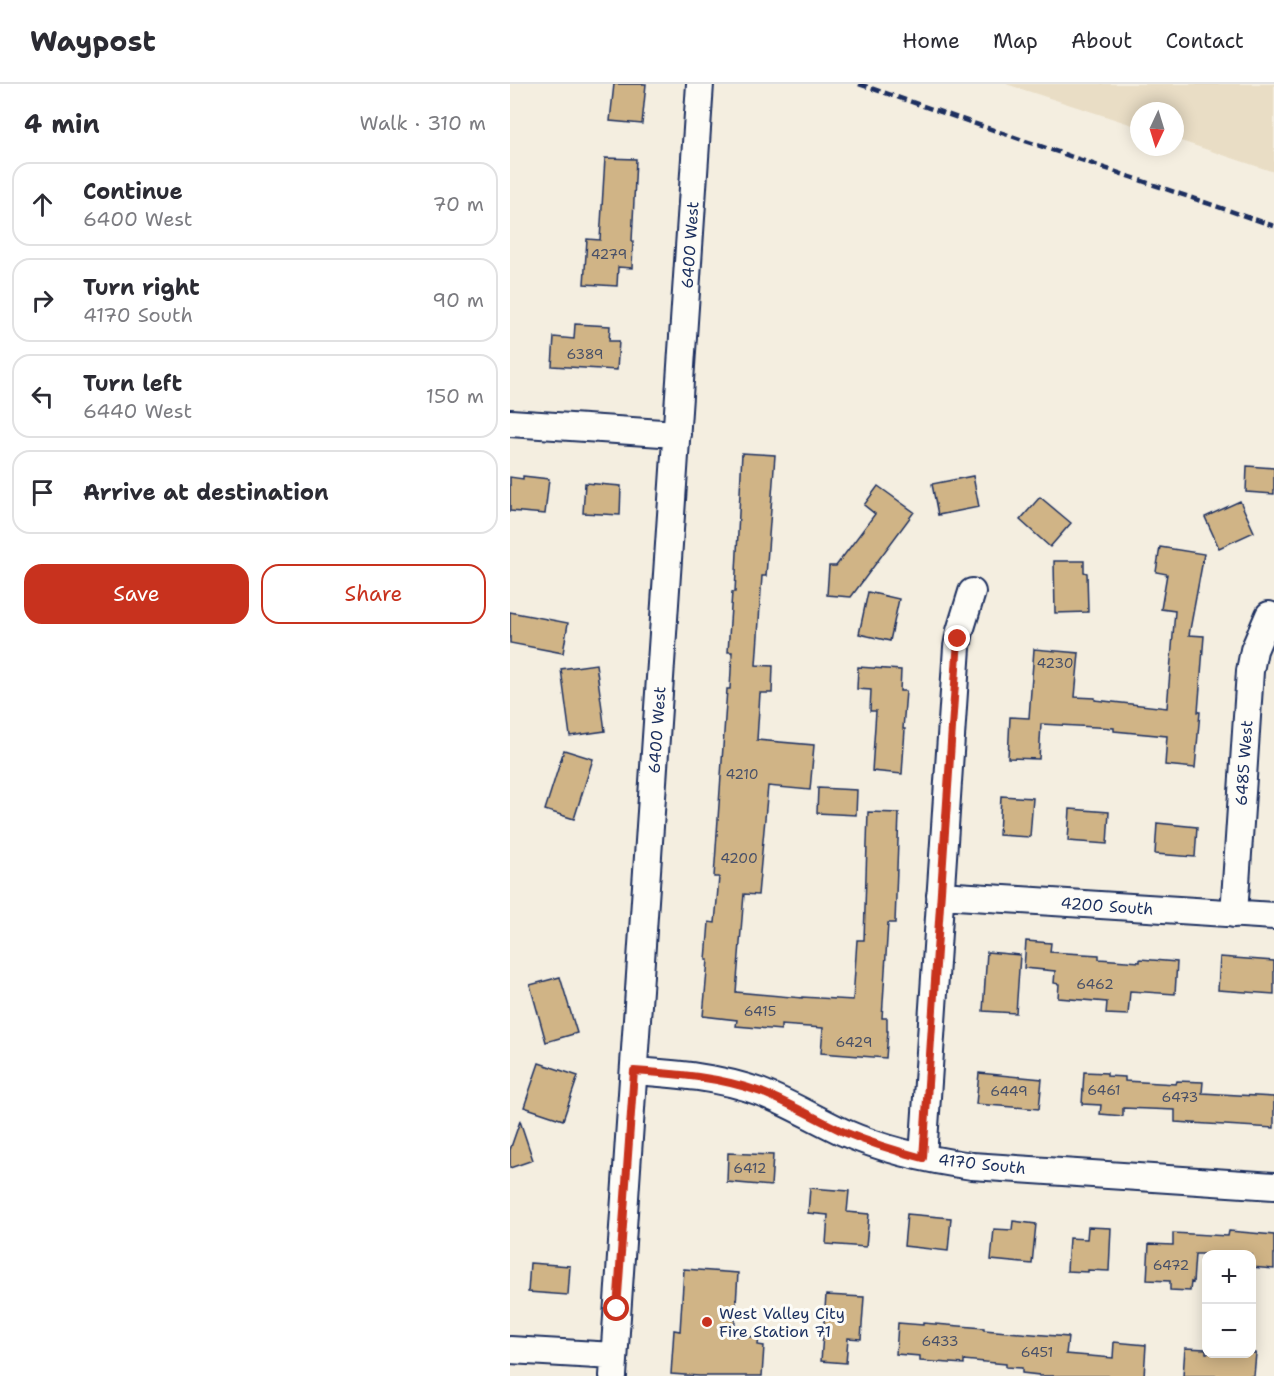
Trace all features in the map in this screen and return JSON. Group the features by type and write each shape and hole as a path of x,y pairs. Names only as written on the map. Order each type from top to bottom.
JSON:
{"street":[{"name":"6400 West","path":"614,1366 700,84"},
{"path":"510,423 677,434"},
{"path":"923,1158 957,647 972,592"},
{"name":"6485 West","path":"1234,914 1250,671 1254,650 1269,615"},
{"name":"4200 South","path":"940,895 1274,916"},
{"name":"4170 South","path":"634,1071 694,1076 740,1086 781,1101 867,1142 948,1163 1274,1186"},
{"path":"510,1350 614,1366"}],"shaded area":[{"path":"1006,84 1274,84 1274,172 1184,142 1184,102 1130,102 1130,124"}],"building":[{"path":"614,84 646,84 642,124 610,121"},
{"path":"605,158 636,159 632,268 618,267 617,286 584,284 587,239 600,240"},
{"path":"575,324 610,326 609,341 619,341 617,370 552,366 554,337 574,339"},
{"path":"742,453 775,455 766,576 762,576 756,665 773,666 772,693 760,693 757,740 814,745 810,790 768,786 758,895 744,894 736,992 853,1000 857,940 864,940 868,812 899,813 895,923 888,923 882,1018 887,1018 886,1058 821,1053 823,1028 781,1025 781,1030 736,1026 737,1020 703,1016 709,922 715,923 719,877 714,877 727,689 730,689 732,652 728,652 732,592 735,592"},
{"path":"1247,466 1274,468 1274,494 1246,492"},
{"path":"523,476 549,479 545,514 510,511 510,477 523,479"},
{"path":"973,476 979,507 938,515 932,484"},
{"path":"585,483 621,486 620,515 583,513"},
{"path":"878,486 914,512 851,597 827,595 829,566 836,566 875,514 864,505"},
{"path":"1040,497 1071,523 1050,547 1020,520"},
{"path":"1240,501 1254,532 1219,548 1205,517"},
{"path":"1160,547 1204,554 1189,635 1204,636 1195,768 1165,765 1167,736 1114,731 1114,728 1041,724 1039,759 1008,758 1010,717 1029,718 1034,649 1079,653 1075,697 1167,708 1175,611 1161,609 1167,574 1156,572"},
{"path":"1054,561 1084,561 1084,572 1087,573 1088,612 1055,613"},
{"path":"868,592 899,599 890,641 859,634"},
{"path":"510,612 568,623 563,653 510,643"},
{"path":"596,664 605,731 570,736 561,669"},
{"path":"858,667 901,670 900,691 906,691 902,774 872,771 876,711 870,711 871,690 857,689"},
{"path":"564,750 593,759 574,819 545,810"},
{"path":"818,788 857,790 856,815 817,813"},
{"path":"1001,796 1033,798 1030,837 999,835"},
{"path":"1070,809 1109,812 1107,844 1068,841"},
{"path":"1157,823 1197,827 1195,857 1155,854"},
{"path":"1026,941 1051,943 1050,952 1099,955 1099,959 1177,962 1175,994 1130,991 1128,1015 1106,1014 1107,1002 1058,998 1059,984 1054,983 1055,971 1024,968"},
{"path":"987,952 1020,955 1016,1013 983,1011"},
{"path":"1220,957 1274,961 1274,994 1218,990"},
{"path":"560,977 577,1033 546,1042 530,985"},
{"path":"539,1063 578,1076 563,1120 524,1107"},
{"path":"1084,1072 1107,1073 1107,1076 1125,1077 1125,1081 1176,1084 1177,1081 1203,1082 1202,1093 1274,1097 1274,1128 1175,1122 1175,1110 1123,1108 1123,1116 1100,1114 1101,1105 1082,1104"},
{"path":"979,1073 1042,1079 1039,1109 976,1104"},
{"path":"520,1121 533,1160 510,1168 510,1150"},
{"path":"728,1153 773,1155 771,1186 727,1182"},
{"path":"810,1188 849,1191 847,1212 869,1214 866,1247 826,1244 828,1215 808,1213"},
{"path":"907,1214 951,1218 948,1251 904,1246"},
{"path":"1013,1221 1036,1224 1032,1264 991,1260 994,1229 1012,1230"},
{"path":"1088,1227 1111,1228 1109,1271 1067,1271 1069,1238 1087,1239"},
{"path":"1229,1231 1274,1235 1274,1269 1256,1267 1256,1250 1202,1250 1202,1254 1195,1254 1193,1283 1191,1282 1190,1291 1170,1290 1170,1281 1147,1280 1149,1244 1173,1245 1173,1233 1228,1236"},
{"path":"530,1263 570,1266 568,1295 528,1292"},
{"name":"West Valley City Fire Station 71","path":"684,1269 738,1273 734,1336 759,1337 758,1345 764,1346 762,1376 671,1374 674,1330 680,1331"},
{"path":"826,1295 864,1297 861,1339 848,1338 846,1363 821,1361"},
{"path":"898,1323 984,1328 984,1330 1068,1337 1066,1354 1113,1358 1114,1342 1146,1345 1144,1376 1039,1376 1022,1373 1022,1368 1006,1367 1006,1364 964,1360 964,1364 920,1361 920,1356 896,1354"},
{"path":"1185,1348 1202,1349 1202,1358 1256,1358 1254,1376 1183,1376"}],"railway":[{"path":"859,84 1274,226"}],"place":[{"name":"West Valley City Fire Station 71","path":"707,1322"}],"route":[{"path":"617,1309 634,1071 694,1076 761,1092 867,1142 923,1158 958,639"}]}
